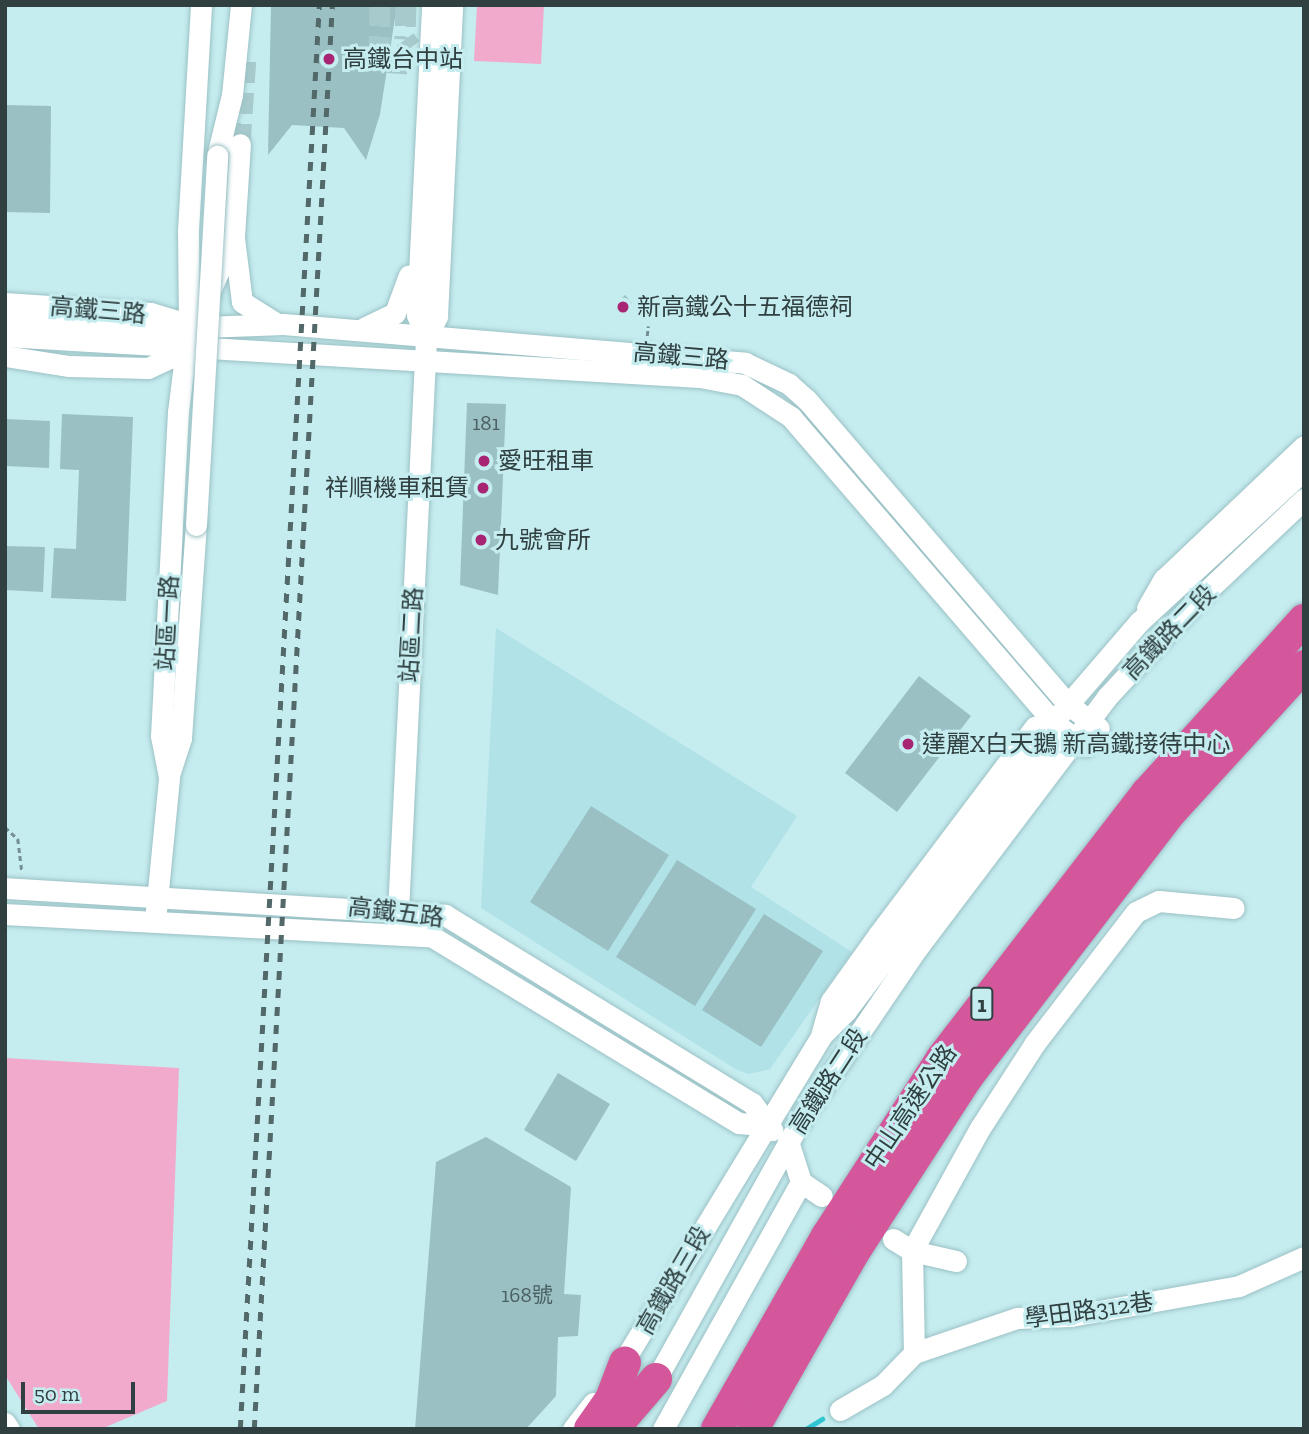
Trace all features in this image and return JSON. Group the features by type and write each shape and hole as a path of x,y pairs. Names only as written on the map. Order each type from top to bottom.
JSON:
{"highway":[{"name":"中山高速公路","path":"717,1429 827,1236 942,1058 1147,793 1304,620"},
{"name":"中山高速公路","path":"753,1429 854,1252 975,1065 1170,813 1304,666"},
{"path":"590,1429 611,1399 625,1363"},
{"path":"613,1429 656,1379"}],"street":[{"name":"站區一路","path":"155,921 169,777 161,736 184,351 189,324 190,189 201,5"},
{"path":"169,777 181,738 217,156 232,95 241,5"},
{"name":"站區二路","path":"426,338 417,315 421,232 418,63 431,32 432,5"},
{"name":"站區二路","path":"397,932 424,363 426,338 437,316 452,5"},
{"path":"418,63 431,32"},
{"name":"站區一路","path":"189,324 217,279 234,236 240,144"},
{"path":"190,189 197,209 213,216 228,209 237,190"},
{"path":"359,329 388,318 403,301 421,232"},
{"path":"234,236 242,302 257,316 283,324"},
{"name":"高鐵三路","path":"5,303 150,313 189,324"},
{"name":"高鐵三路","path":"5,320 150,329 189,324 283,324 359,329 426,338 725,358 770,373 807,400 1068,704 1093,724"},
{"name":"高鐵三路","path":"5,336 184,351 700,377 761,393 802,428 1053,722 1079,742"},
{"name":"高鐵三路","path":"5,356 69,366 148,368 184,351"},
{"name":"高鐵路二段","path":"1139,622 1164,579 1304,446"},
{"name":"高鐵路二段","path":"764,1125 821,1036 831,1001 1035,727 1053,722 1139,622 1304,470"},
{"name":"高鐵路二段","path":"789,1141 918,947 1093,724 1193,604 1304,499"},
{"name":"高鐵路二段","path":"1093,724 1202,613 1304,517"},
{"name":"高鐵五路","path":"14,882 157,895 398,909 461,921 752,1103 764,1125"},
{"path":"840,1410 883,1385 914,1353 912,1251 980,1128 1028,1054 1136,912 1159,901 1234,908"},
{"name":"高鐵五路","path":"5,914 397,932 452,944 739,1123 764,1125 789,1141"},
{"name":"高鐵路三段","path":"573,1429 625,1363 764,1125"},
{"path":"789,1141 801,1182 822,1196"},
{"name":"高鐵路三段","path":"629,1429 789,1141"},
{"path":"663,1429 801,1182"},
{"path":"893,1239 912,1251 956,1261"},
{"name":"學田路312巷","path":"914,1353 1017,1318 1071,1316 1239,1286 1304,1257"},
{"path":"5,1423 9,1429"}],"path":[{"path":"647,336 648,326"},
{"path":"5,827 18,839 14,882"}],"shaded area":[{"path":"477,5 544,5 541,64 474,61"},
{"path":"496,628 797,816 751,887 852,952 770,1069 749,1074 737,1070 481,908"},
{"path":"5,1058 179,1068 167,1401 101,1429 39,1429 5,1375"}],"building":[{"name":"高鐵台中站","path":"271,5 397,5 380,114 366,160 344,128 292,125 268,155"},
{"path":"5,105 51,106 50,213 5,212"},
{"name":"新高鐵公十五福德祠","path":"625,295 632,303 623,311 616,303"},
{"path":"467,403 506,404 498,595 460,585"},
{"path":"62,414 133,417 126,601 51,598 54,548 76,549 79,470 60,469"},
{"path":"5,419 50,421 49,468 5,466"},
{"path":"5,546 45,547 43,592 5,590"},
{"name":"達麗X白天鵝 新高鐵接待中心","path":"919,676 971,716 897,812 845,773"},
{"path":"591,806 669,855 608,951 530,902"},
{"path":"677,860 756,909 695,1006 616,957"},
{"path":"764,914 823,951 761,1047 702,1010"},
{"path":"558,1073 610,1104 576,1161 524,1130"},
{"path":"486,1137 571,1187 564,1294 581,1295 578,1336 558,1337 556,1396 526,1429 415,1429 436,1162"}],"waterway":[{"path":"806,1429 822,1419"}],"tunnel":[{"path":"380,5 379,55 387,62 413,64"},
{"path":"406,5 405,39 411,47"},
{"path":"240,144 246,55"}],"railway":[{"path":"240,1429 319,5"},
{"path":"254,1429 332,5"}],"place":[{"name":"高鐵台中站","path":"329,59"},
{"name":"新高鐵公十五福德祠","path":"623,307"},
{"name":"愛旺租車","path":"484,461"},
{"name":"祥順機車租賃","path":"483,488"},
{"name":"九號會所","path":"481,540"},
{"name":"達麗X白天鵝 新高鐵接待中心","path":"908,744"}]}
